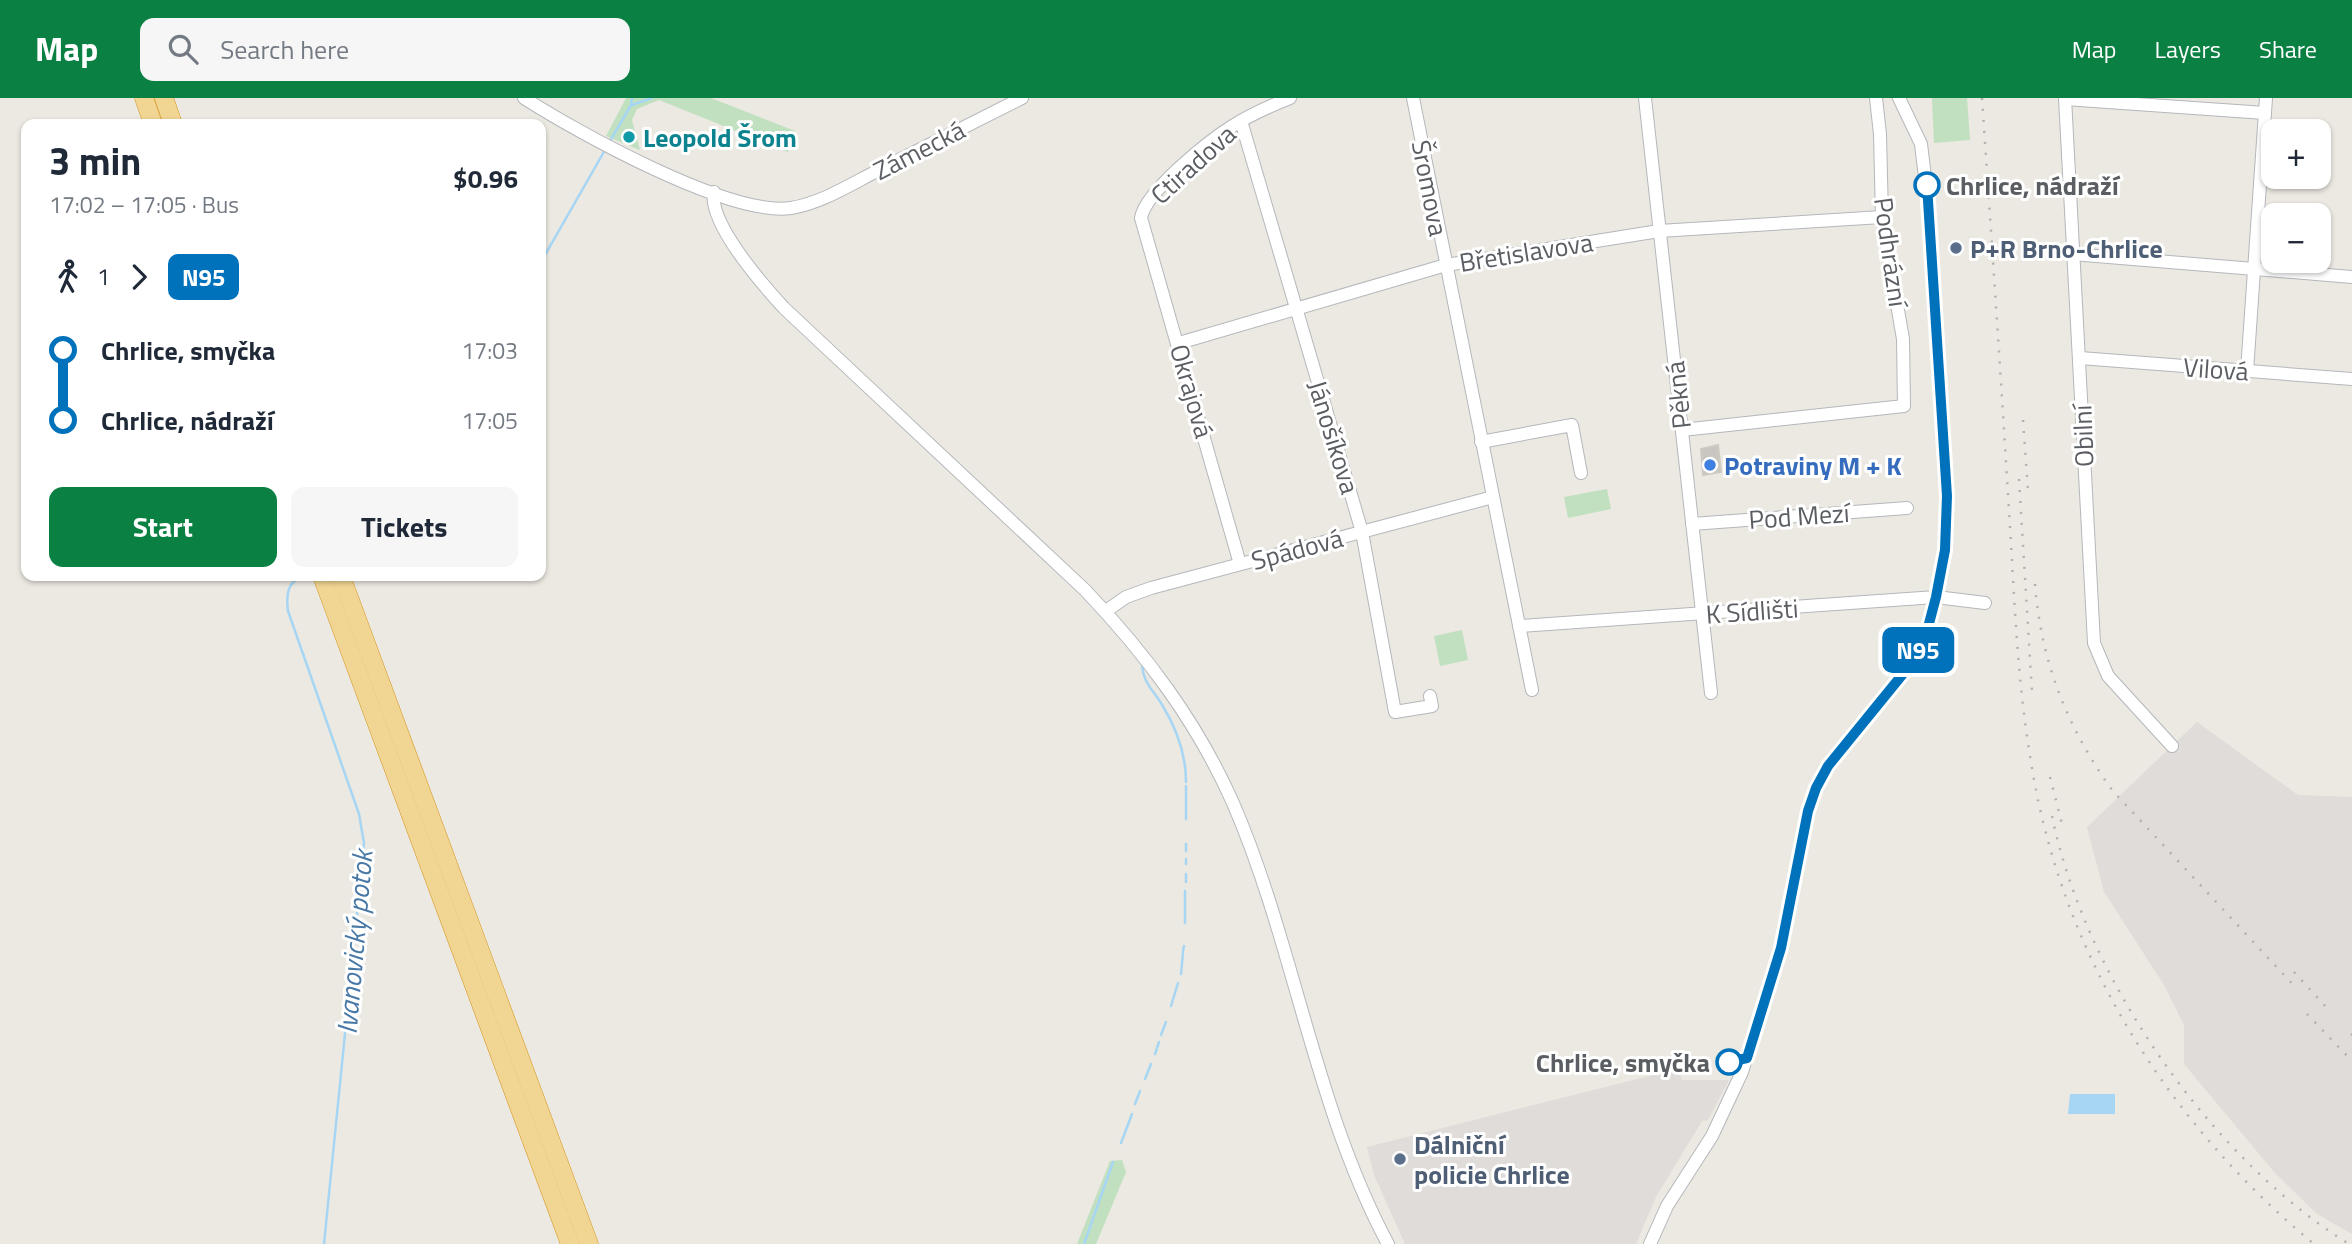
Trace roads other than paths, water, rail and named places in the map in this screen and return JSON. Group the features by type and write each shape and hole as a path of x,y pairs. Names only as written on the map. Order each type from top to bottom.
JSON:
{"highway":[{"path":"144,98 151,119"},
{"path":"164,98 171,119"},
{"path":"324,581 570,1244"},
{"path":"343,581 589,1244"}],"street":[{"name":"Zámecká","path":"524,98 606,146 714,192 746,204 769,208 794,207 816,201 1021,98"},
{"name":"Ctiradova","path":"1141,218 1146,206 1163,186 1205,146 1241,121 1290,98"},
{"name":"Šromova","path":"1413,98 1532,690"},
{"name":"Pěkná","path":"1645,98 1711,693"},
{"name":"Podhrázní","path":"1682,430 1904,406 1903,339 1882,217 1880,134 1876,98"},
{"path":"1650,1244 1667,1206 1712,1136 1742,1072 1781,948 1808,811 1816,788 1828,766 1911,664 1926,635 1936,597 1945,550 1947,496 1928,202 1921,144 1899,98"},
{"path":"2247,371 2266,98"},
{"path":"2065,99 2265,113"},
{"name":"Obilní","path":"2065,99 2080,358 2089,598 2094,643 2108,676 2172,746"},
{"name":"Jánošíkova","path":"1241,121 1362,532 1395,712 1432,706 1430,696"},
{"path":"714,192 712,204 719,218 746,260 784,308 1106,611 1174,696 1203,743 1233,803 1263,886 1354,1169 1388,1244"},
{"name":"Břetislavova","path":"1179,343 1446,265 1659,231 1882,217"},
{"name":"Okrajová","path":"1141,218 1179,343 1240,564"},
{"path":"2072,254 2352,277"},
{"name":"Vilová","path":"2080,358 2352,379"},
{"path":"1482,442 1572,425 1581,473"},
{"name":"Spádová","path":"1106,611 1131,594 1493,496"},
{"name":"Pod Mezí","path":"1692,524 1907,508"},
{"name":"K Sídlišti","path":"1519,626 1936,597 1985,603"}],"water":[{"path":"2070,1094 2115,1094 2115,1114 2068,1114"}],"waterway":[{"name":"Ivanovický potok","path":"610,141 631,105 632,98"},
{"path":"632,105 652,98"},
{"name":"Ivanovický potok","path":"546,253 605,150"},
{"name":"Ivanovický potok","path":"294,581 289,590 288,611 359,814 364,843 324,1244"},
{"path":"1142,664 1146,681 1176,731 1186,782"},
{"path":"1186,786 1186,819"},
{"path":"1186,844 1186,851"},
{"path":"1186,859 1186,864"},
{"path":"1186,874 1186,882"},
{"path":"1185,891 1185,923"},
{"path":"1183,951 1184,946"},
{"path":"1181,974 1183,953"},
{"path":"1171,1006 1178,983"},
{"path":"1161,1035 1166,1022"},
{"path":"1155,1054 1159,1042"},
{"path":"1145,1079 1151,1064"},
{"path":"1135,1104 1140,1091"},
{"path":"1121,1143 1132,1114"},
{"path":"1084,1244 1113,1162"}],"railway":[{"path":"1982,98 2019,662 2031,762 2046,832 2067,900 2095,966 2128,1029 2167,1088 2212,1144 2261,1196 2314,1244"},
{"path":"2023,420 2028,490"},
{"path":"2019,479 2032,692"},
{"path":"2035,584 2038,613 2050,667 2069,718 2096,766 2112,790 2297,989"},
{"path":"2050,777 2062,824"},
{"path":"2052,816 2069,877 2093,939 2124,999 2161,1058 2203,1113 2249,1163 2298,1208 2349,1244"},
{"path":"2294,972 2326,1007"},
{"path":"2307,1014 2352,1061"}],"place":[{"name":"Leopold Šrom","path":"629,137"},
{"name":"Chrlice, nádraží","path":"1927,185"},
{"name":"P+R Brno-Chrlice","path":"1956,248"},
{"name":"Potraviny M + K","path":"1710,465"},
{"name":"Chrlice, smyčka","path":"1729,1062"},
{"name":"Dálniční policie Chrlice","path":"1400,1159"}]}
